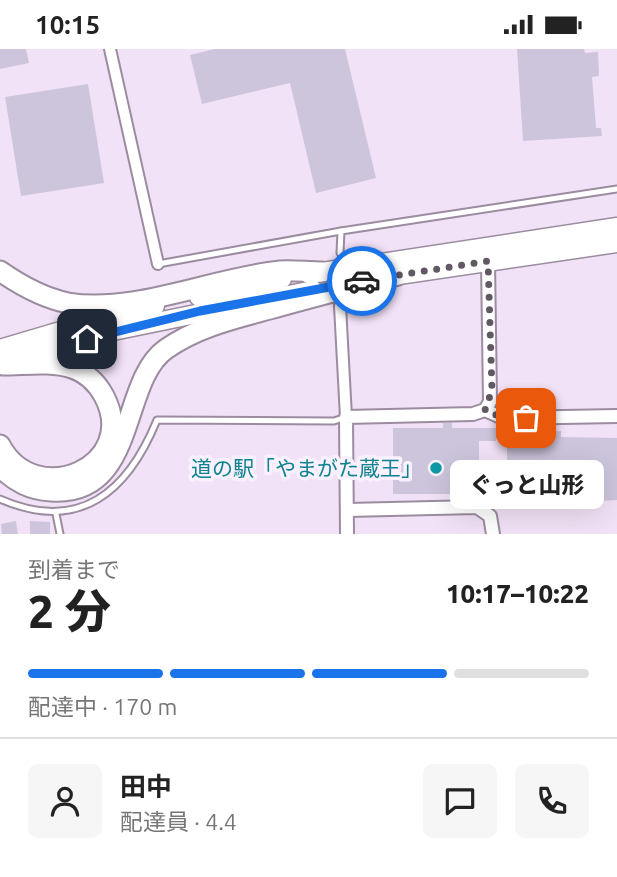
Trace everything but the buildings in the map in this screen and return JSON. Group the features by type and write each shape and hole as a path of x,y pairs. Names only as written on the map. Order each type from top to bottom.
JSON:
{"highway":[{"path":"1,360 108,317 323,272 617,227"},
{"path":"1,360 200,311 398,275 617,243"},
{"path":"0,271 22,287 67,303 104,303 153,297 280,271 323,272"},
{"path":"0,467 25,487 41,491 73,489 92,481 108,465 123,441 149,369 164,351 205,327 398,275"},
{"path":"0,445 4,453 20,467 39,476 68,478 90,467 105,449 111,430 109,407 98,385 84,373 55,364 1,360"}],"street":[{"path":"110,49 158,264"},
{"path":"485,410 492,390 488,261"},
{"path":"340,306 346,417 346,534"},
{"path":"346,417 472,414 485,410 503,418 617,417"},
{"path":"347,510 477,507 490,516 493,534"}],"lane":[{"path":"158,264 341,231 617,190"},
{"path":"340,253 341,231"},
{"path":"0,499 35,512 56,514 92,503 118,486 142,453 157,420 334,421 346,417"},
{"path":"56,514 60,534"}],"way so far":[{"path":"362,281 488,261 492,390 485,410 503,418 526,418"}],"place":[{"name":"ぐっと山形","path":"526,418"},
{"name":"道の駅「やまがた蔵王」","path":"436,468"}],"route":[{"path":"87,339 200,311 362,281"}]}
